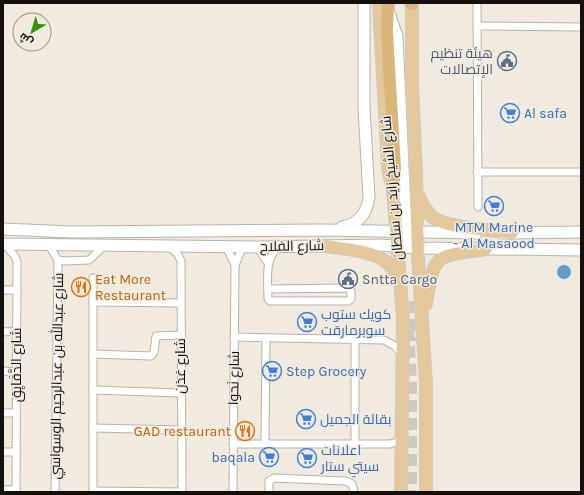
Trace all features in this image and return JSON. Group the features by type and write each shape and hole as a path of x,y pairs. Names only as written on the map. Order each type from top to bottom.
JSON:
{"highway":[{"path":"385,5 395,169 393,190"}],"main road":[{"path":"324,230 344,227 355,223 364,214 368,202 364,108 364,3"},
{"name":"شارع الشيخ زايد بن سلطان","path":"401,492 404,356 403,319 397,247 406,232 417,189 412,84 412,3"},
{"path":"385,5 397,36 406,232"},
{"path":"417,189 423,206 433,217 438,220 454,225 512,233"},
{"name":"شارع الشيخ زايد بن سلطان","path":"393,190 406,232 418,248 426,383 426,492"},
{"name":"شارع الفلاح","path":"3,229 72,232 324,230 512,233 581,232"},
{"name":"شارع الفلاح","path":"3,247 48,244 104,246 326,246 581,250"},
{"path":"326,246 366,253 389,263 395,274 403,319"},
{"path":"423,325 431,273 437,262 444,256 486,248"}],"street":[{"path":"477,3 478,207"},
{"path":"476,26 581,27"},
{"path":"477,172 581,172"},
{"path":"48,244 58,260 66,261 87,261 94,258 104,246"},
{"name":"شارع عَدَن","path":"167,246 174,250 181,260 180,393 182,492"},
{"name":"شارع نَحوا","path":"226,246 235,265"},
{"name":"شارع نَحوا","path":"233,492 235,265 243,246"},
{"name":"شارع الدَّقَايِق","path":"3,247 13,253 17,262 16,491"},
{"path":"257,247 268,263"},
{"path":"268,289 348,288 351,291 351,298 348,301 271,302 268,299 268,289 268,263 272,254 278,247"},
{"name":"شارع عبدالله بن عبدالرحيم الوسواسي","path":"55,492 58,260"},
{"path":"93,278 93,492 182,492"},
{"path":"3,290 17,290"},
{"path":"93,302 180,303"},
{"path":"3,332 16,332"},
{"path":"93,354 151,356 154,352 156,336 180,334"},
{"path":"234,336 266,338 369,339 390,343 404,356"},
{"path":"265,444 266,338"},
{"path":"354,339 355,444"},
{"path":"3,371 16,372"},
{"path":"93,390 180,393"},
{"path":"3,413 16,413"},
{"path":"93,428 181,430"},
{"path":"233,444 394,443 403,436"},
{"path":"3,452 16,452"},
{"path":"269,492 269,481 274,478 346,480 352,484 354,492"},
{"path":"3,490 16,491"}],"water":[{"path":"561,265 567,265 571,269 571,275 567,279 561,279 557,275 557,269"}],"tunnel":[{"path":"415,301 416,341"},
{"path":"408,328 411,382 411,492"}],"place":[{"name":"هيئة تنظيم الإتصالات","path":"507,61"},
{"name":"Al safa","path":"510,113"},
{"name":"MTM Marine - Al Masaood","path":"494,206"},
{"name":"Sntta Cargo","path":"348,279"},
{"name":"Eat More Restaurant","path":"81,287"},
{"name":"كويك ستوب سوبرمارقت","path":"307,322"},
{"name":"Step Grocery","path":"272,371"},
{"name":"بقالة الجميل","path":"306,419"},
{"name":"GAD restaurant","path":"245,431"},
{"name":"baqala","path":"269,457"},
{"name":"اعلانات سيتي ستار","path":"307,458"}]}
